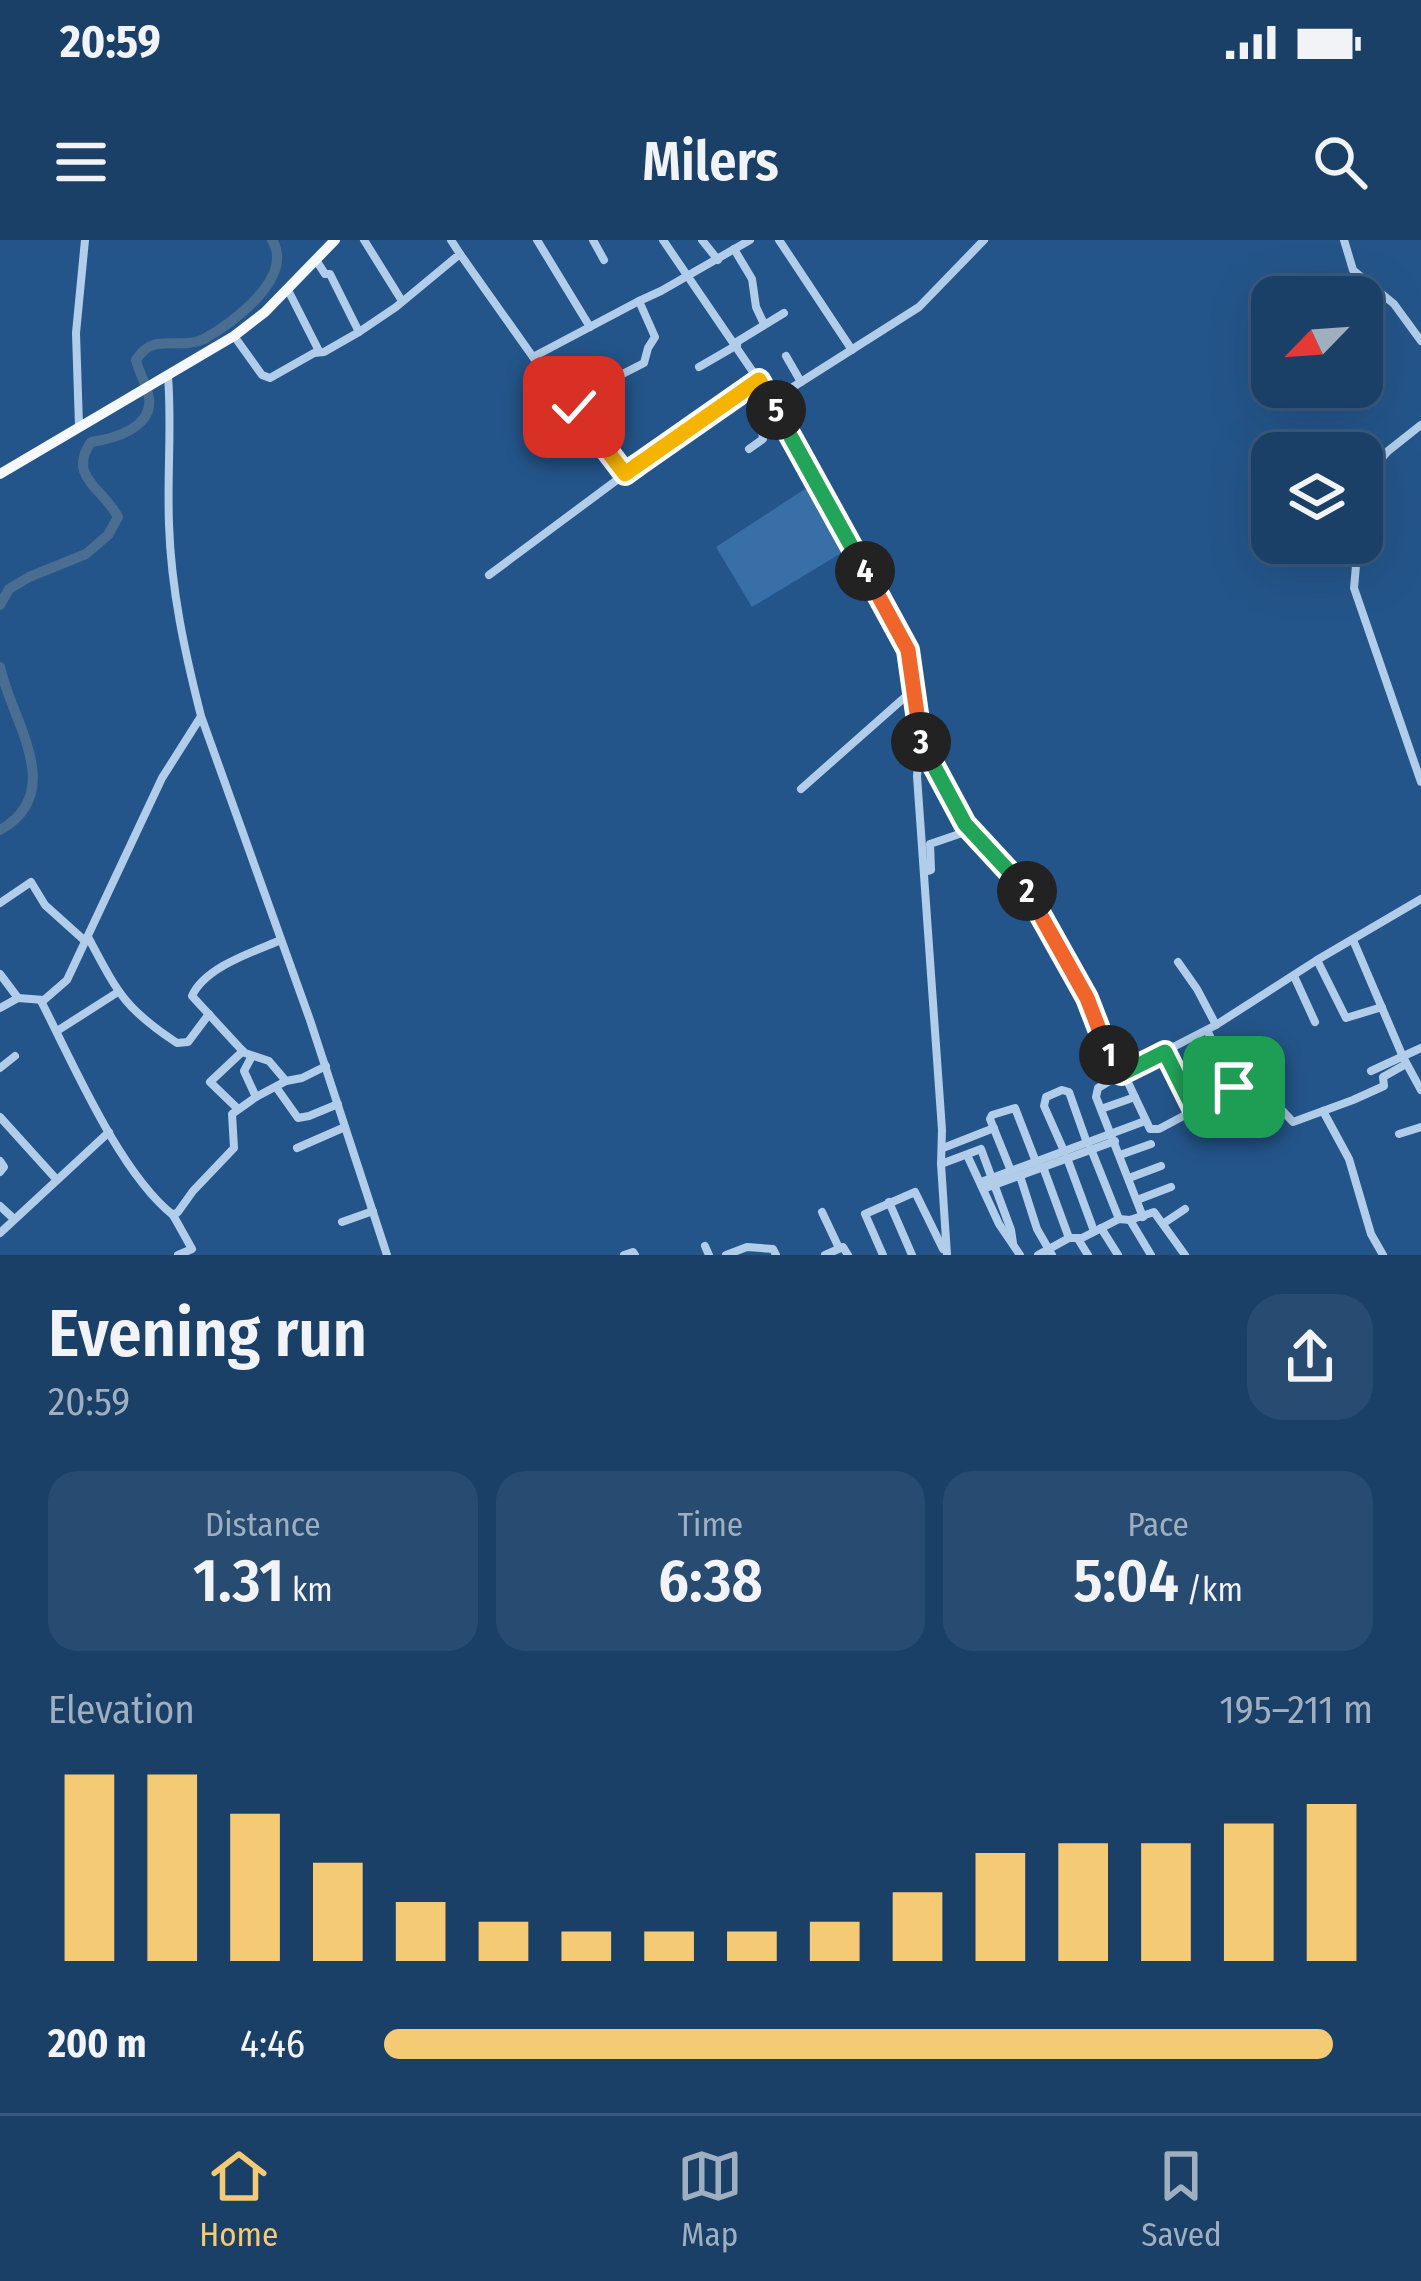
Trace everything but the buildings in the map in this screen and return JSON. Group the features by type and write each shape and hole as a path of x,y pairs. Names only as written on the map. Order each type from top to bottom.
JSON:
{"main road":[{"path":"0,474 234,336 265,312 335,240"}],"street":[{"path":"80,426 76,333 85,240"},
{"path":"364,240 402,301"},
{"path":"537,240 590,327"},
{"path":"593,240 604,260"},
{"path":"664,240 773,403 908,650 921,741 917,776 943,1148 944,1251"},
{"path":"702,240 718,260"},
{"path":"532,357 750,240"},
{"path":"779,240 852,350"},
{"path":"773,403 919,307 984,240"},
{"path":"1344,240 1353,270 1394,304 1421,341"},
{"path":"234,336 268,378 359,332 402,301 458,245 532,357 625,474"},
{"path":"734,249 752,279 764,324"},
{"path":"316,260 330,274 359,332"},
{"path":"288,290 320,352"},
{"path":"574,407 598,387 644,364 655,337 639,301"},
{"path":"699,367 784,313"},
{"path":"786,356 801,382"},
{"path":"162,379 172,435 169,526 175,590 201,716 388,1255"},
{"path":"489,575 759,380"},
{"path":"749,449 763,439 762,429 780,418"},
{"path":"1383,457 1421,425"},
{"path":"1356,564 1358,602 1421,782"},
{"path":"801,789 914,688"},
{"path":"0,1008 19,998 41,1001 67,980 162,778 201,716"},
{"path":"192,733 206,732"},
{"path":"921,741 959,815 1031,895 1150,1129 1250,1081 1264,1110 1280,1108 1292,1121 1384,1086 1383,1077 1421,1048"},
{"path":"925,872 932,870 930,844 971,830"},
{"path":"0,903 31,882 45,905 86,939 134,1012 180,1044 188,1042 208,1014"},
{"path":"1143,1217 1096,1097 1098,1088 1212,1027 1421,899"},
{"path":"282,940 234,961 196,988 192,997 248,1053 269,1061 286,1081"},
{"path":"1353,940 1421,1090"},
{"path":"1317,959 1346,1018 1382,1007"},
{"path":"1178,962 1198,989 1234,1087"},
{"path":"0,974 19,998"},
{"path":"1294,976 1315,1022"},
{"path":"57,1031 118,992"},
{"path":"41,1001 109,1132 154,1197 173,1215 192,1249 182,1254"},
{"path":"1165,1052 1194,1110"},
{"path":"248,1053 244,1071 256,1097"},
{"path":"238,1108 210,1082 248,1053"},
{"path":"0,1068 15,1056"},
{"path":"1371,1071 1404,1061"},
{"path":"173,1215 232,1152 232,1117 238,1108 286,1081 326,1066"},
{"path":"276,1087 298,1118 338,1104"},
{"path":"1118,1255 1098,1230 1043,1100 1062,1090 1069,1092 1125,1220 1151,1255"},
{"path":"1101,1109 1135,1097"},
{"path":"1088,1255 1074,1238 1015,1108 992,1115 1046,1253 1074,1238 1156,1213 1185,1255"},
{"path":"1323,1111 1349,1159 1371,1234 1383,1255"},
{"path":"0,1117 57,1180"},
{"path":"982,1186 1145,1121"},
{"path":"297,1148 345,1127"},
{"path":"943,1148 994,1127"},
{"path":"1400,1134 1421,1127"},
{"path":"0,1233 109,1132"},
{"path":"1120,1155 1151,1144"},
{"path":"941,1164 981,1149 1013,1243"},
{"path":"967,1155 999,1224 1020,1255"},
{"path":"0,1160 4,1167 0,1172"},
{"path":"1129,1178 1161,1166"},
{"path":"1137,1201 1171,1187"},
{"path":"883,1255 865,1214 915,1192 944,1251"},
{"path":"889,1202 912,1255"},
{"path":"0,1206 14,1220"},
{"path":"1164,1223 1185,1209"},
{"path":"342,1222 373,1210"},
{"path":"822,1211 839,1248"},
{"path":"726,1255 770,1248 776,1255"},
{"path":"825,1255 839,1248 848,1255"},
{"path":"624,1255 635,1255"}],"shaded area":[{"path":"811,485 848,549 752,607 716,547"}],"waterway":[{"path":"0,605 9,589 86,554 108,535 118,517 90,482 83,464 91,442 120,435 145,417 149,398 136,360 150,346 204,339 244,310 275,269 272,240"},
{"path":"0,667 33,776 30,796 20,814 0,830"}],"route":[{"path":"574,407 625,474 759,380 908,650 921,741 930,760 965,824 1031,895 1087,998 1116,1069 1124,1074 1165,1052 1194,1110 1234,1087"}]}
